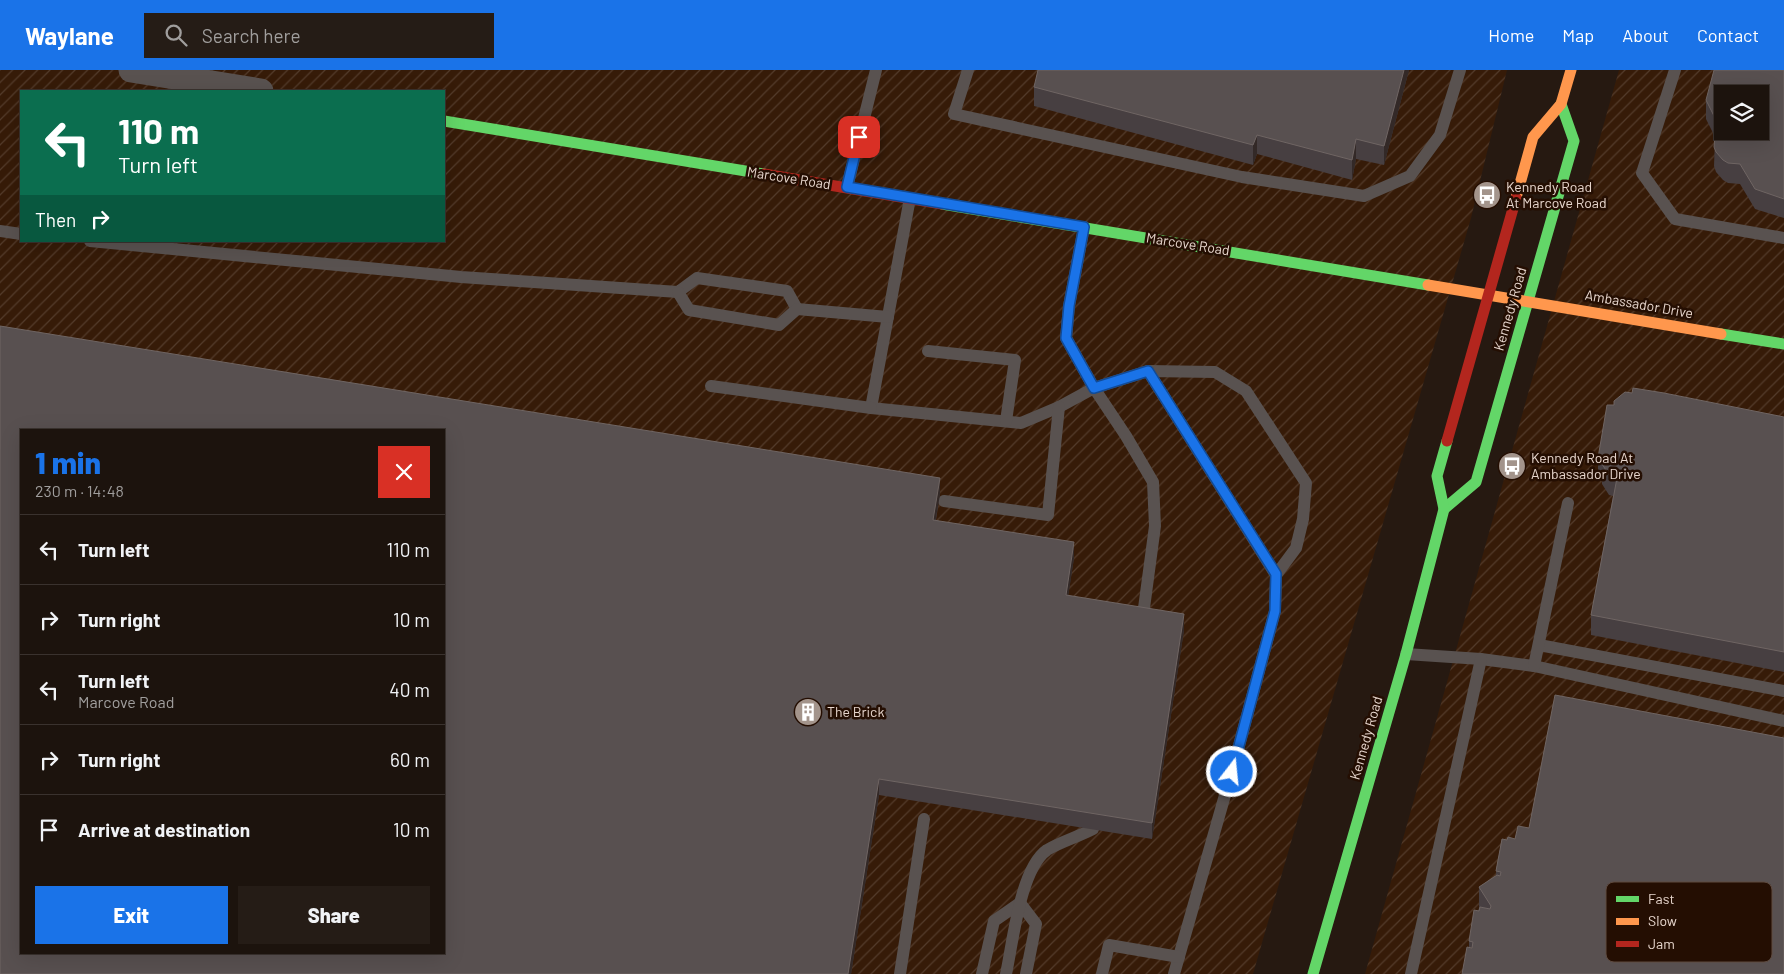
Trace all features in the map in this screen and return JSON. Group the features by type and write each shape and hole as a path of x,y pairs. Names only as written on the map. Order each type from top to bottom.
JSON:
{"main road":[{"name":"Kennedy Road","path":"1313,974 1406,654 1444,509 1437,476 1488,294 1533,137 1561,104 1570,70"},
{"name":"Kennedy Road","path":"1444,509 1476,482 1574,142 1561,104"},
{"name":"Marcove Road","path":"445,121 1488,294"},
{"name":"Ambassador Drive","path":"1488,294 1784,344"}],"street":[{"path":"131,70 255,90"}],"lane":[{"path":"847,187 876,70"},
{"path":"968,70 954,114 1242,177 1364,196 1410,176 1440,135 1460,70"},
{"path":"1675,70 1642,173 1675,219 1784,238"},
{"path":"871,408 910,198"},
{"path":"1084,227 1069,306 1066,338 1094,388 1126,436 1153,482 1155,526 1142,623"},
{"path":"0,231 20,234"},
{"path":"100,242 461,277 678,292 697,278 787,291 797,309"},
{"path":"678,292 689,310 779,325 797,309 888,317"},
{"path":"928,351 1015,360 1006,421"},
{"path":"1148,371 1276,574 1275,611 1174,974"},
{"path":"711,386 871,408 1020,423 1059,407 1094,388 1148,371 1216,372 1246,391 1306,483 1304,519 1296,548 1276,574"},
{"path":"944,501 1048,515 1059,407"},
{"path":"1534,666 1568,502"},
{"path":"1539,645 1784,691"},
{"path":"1406,654 1481,659 1534,666 1784,721"},
{"path":"1411,974 1481,659"},
{"path":"900,974 924,819"},
{"path":"1006,974 1020,903 1031,870 1047,851 1094,830"},
{"path":"982,974 994,921 1020,903"},
{"path":"1020,903 1036,924 1026,974"},
{"path":"1102,974 1109,945 1179,957"}],"shaded area":[{"path":"0,70 1507,70 1471,218 1253,974 0,974"},
{"path":"1619,70 1784,70 1784,974 1365,974"}],"building":[{"path":"1038,70 1404,70 1384,146 1356,139 1352,160 1257,135 1253,145 1034,87"},
{"path":"1714,70 1784,70 1784,199 1755,189 1740,164 1728,163 1723,160 1714,147 1715,140 1769,140 1769,85 1714,85 1714,116 1706,100"},
{"name":"The Brick","path":"0,326 940,478 933,520 1074,542 1066,595 1184,614 1152,823 879,779 848,974 0,974"},
{"path":"1633,388 1784,417 1784,652 1591,615 1617,478 1609,475 1602,464 1602,458 1598,458 1607,405 1614,405 1614,401 1625,392 1632,393"},
{"path":"1555,695 1784,738 1784,974 1462,974 1467,947 1472,948 1473,942 1469,941 1474,910 1479,911 1480,907 1490,909 1491,906 1479,887 1497,875 1500,876 1501,872 1496,871 1502,839 1507,840 1508,837 1515,839 1518,826 1529,828"}],"traffic: fast":[{"path":"1444,509 1476,482 1574,141 1561,104"},
{"path":"445,121 764,174"},
{"path":"942,204 1428,285"},
{"path":"1721,334 1784,344"},
{"path":"1313,974 1406,654 1444,509 1437,476 1447,441"}],"traffic: slow":[{"path":"1516,198 1533,137 1561,104 1571,70"},
{"path":"1428,285 1721,334"}],"traffic: jam":[{"path":"764,174 942,204"},
{"path":"1447,441 1516,198"}],"place":[{"name":"Kennedy Road At Marcove Road","path":"1487,195"},
{"name":"Kennedy Road At Ambassador Drive","path":"1512,466"},
{"name":"The Brick","path":"808,712"}],"route":[{"path":"859,137 847,187 1084,227 1069,306 1066,338 1094,388 1148,371 1276,574 1275,611 1232,772"}]}
